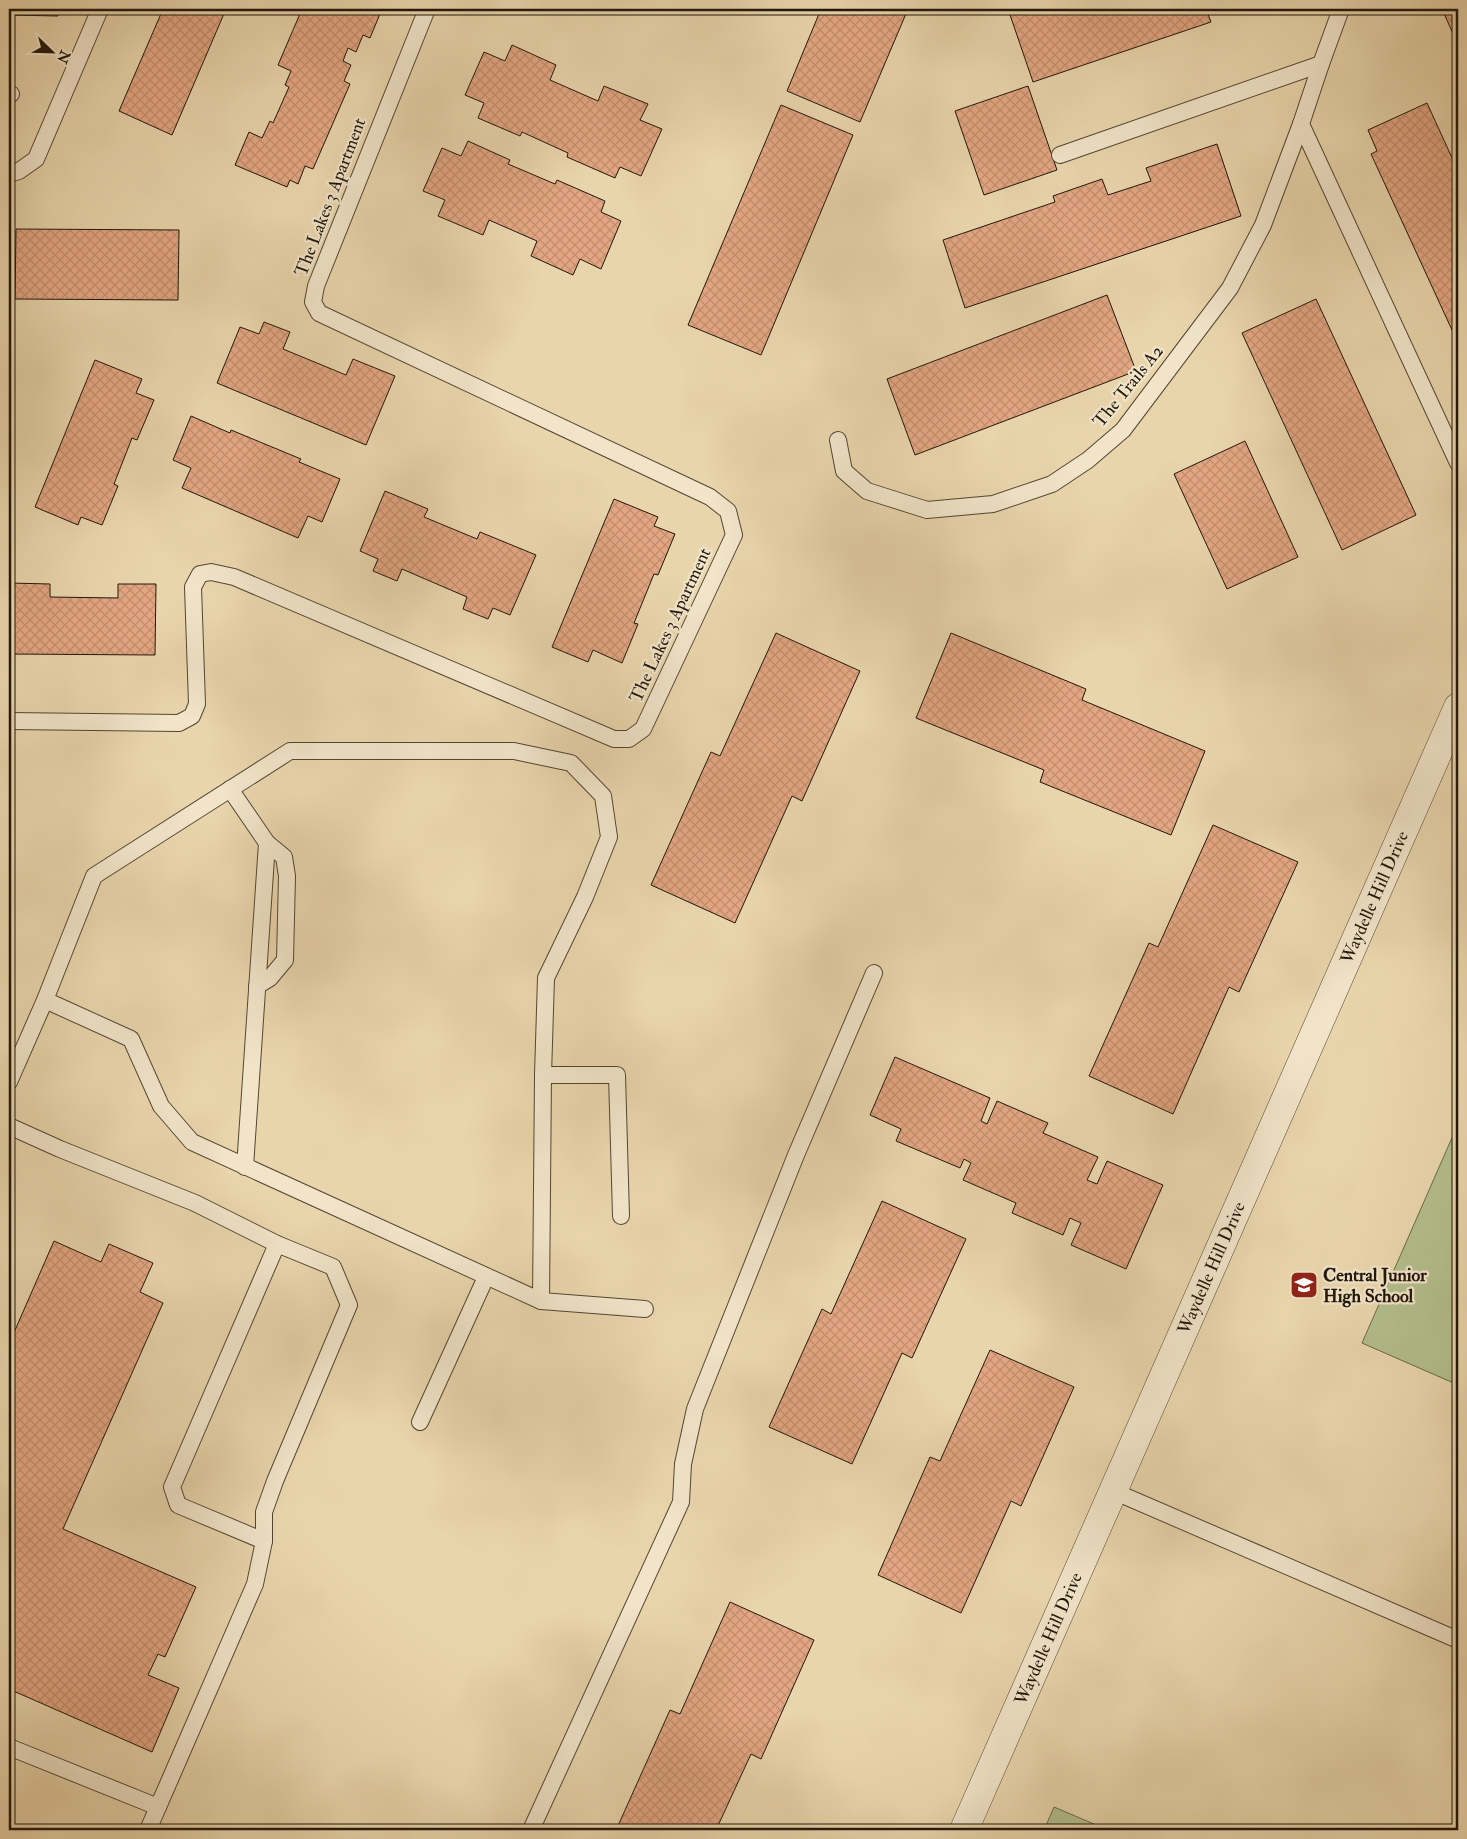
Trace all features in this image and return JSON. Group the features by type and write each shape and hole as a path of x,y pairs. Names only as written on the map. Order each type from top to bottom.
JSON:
{"street":[{"name":"Waydelle Hill Drive","path":"964,1830 1458,707"}],"lane":[{"path":"9,174 19,172 36,159 100,9"},
{"name":"The Lakes 3 Apartment","path":"9,721 179,723 192,716 197,704 193,587 200,574 211,572 234,577 614,739 629,739 643,729 734,535 728,511 710,497 320,313 313,302 316,286 427,9"},
{"name":"The Trails A2","path":"838,440 844,471 867,491 927,510 993,504 1052,484 1088,460 1123,430 1230,288 1263,225 1342,9"},
{"path":"1060,155 1322,64"},
{"path":"1301,124 1458,463"},
{"path":"9,1082 45,1000 94,876 290,751 514,751 571,763 603,796 609,838 585,897 546,978 541,1301"},
{"path":"230,790 267,843 284,857 287,876 285,960 270,978 257,986"},
{"path":"245,1167 267,843"},
{"path":"531,1830 681,1502 683,1464 695,1409 796,1155 874,973"},
{"path":"45,1000 131,1039 161,1106 192,1142 541,1301 646,1309"},
{"path":"543,1075 616,1075 621,1216"},
{"path":"9,1126 60,1149 195,1203 278,1244 333,1267 349,1305 275,1481 264,1512 264,1541 255,1584 148,1830"},
{"path":"264,1541 178,1505 172,1487 278,1244"},
{"path":"420,1422 486,1276"},
{"path":"1113,1491 1458,1640"},
{"path":"9,1747 158,1807"}],"green space":[{"path":"1458,1124 1458,1385 1362,1343"},
{"path":"1054,1807 1108,1830 1044,1830"}],"building":[{"path":"9,9 58,9 58,16 9,15"},
{"path":"163,9 226,9 172,135 119,111"},
{"path":"302,9 382,9 370,38 363,35 356,52 348,48 343,61 351,65 344,81 350,84 313,169 305,166 298,184 290,180 287,187 235,165 249,132 262,138 270,121 273,123 289,87 285,85 291,71 278,65"},
{"path":"821,9 908,9 860,122 787,91"},
{"path":"1008,9 1206,9 1211,22 1033,82"},
{"path":"1442,9 1458,9 1458,45"},
{"path":"512,45 556,65 550,80 598,101 604,86 648,104 640,120 662,129 641,176 620,167 615,178 567,157 568,153 522,132 520,136 478,118 484,103 465,95 484,52 505,61"},
{"path":"1028,86 1057,170 984,195 955,111"},
{"path":"1427,103 1458,171 1458,343 1371,154 1377,151 1368,130"},
{"path":"781,105 853,135 761,355 688,325"},
{"path":"468,141 510,160 508,164 555,184 557,180 605,201 601,212 621,221 601,269 580,259 573,275 531,256 537,241 489,220 483,235 438,216 445,200 423,191 442,148 461,156"},
{"path":"1217,144 1241,216 965,308 943,240 1055,202 1053,196 1102,179 1108,195 1151,181 1146,168"},
{"path":"16,229 179,230 178,300 15,299"},
{"path":"1107,295 1136,371 915,455 887,379"},
{"path":"1316,299 1416,515 1342,550 1242,333"},
{"path":"264,322 290,332 283,349 346,375 353,359 395,376 366,445 217,383 240,327 259,334"},
{"path":"95,360 142,379 136,393 154,400 137,440 132,438 114,484 118,486 102,525 81,517 78,525 35,507"},
{"path":"191,416 230,433 231,430 301,459 299,462 340,479 322,522 308,516 298,538 182,488 191,468 173,460"},
{"path":"1245,441 1298,557 1227,589 1174,474"},
{"path":"385,491 428,509 424,517 477,539 480,532 536,555 510,615 493,608 488,619 463,609 467,597 402,569 397,581 373,571 378,559 360,551"},
{"path":"614,499 658,517 654,526 675,534 658,575 654,574 634,623 638,624 622,663 593,650 588,662 552,647"},
{"path":"9,583 50,584 50,597 118,598 118,584 156,584 155,655 9,654"},
{"path":"776,633 860,671 802,801 792,796 735,923 651,885 711,752 720,756"},
{"path":"951,633 1086,689 1082,700 1205,751 1171,835 1040,782 1044,770 916,718"},
{"path":"1213,825 1298,862 1239,992 1229,987 1173,1114 1089,1076 1149,943 1158,947"},
{"path":"895,1057 990,1098 981,1121 987,1124 997,1101 1048,1123 1043,1133 1098,1157 1087,1180 1097,1184 1107,1161 1163,1185 1126,1269 1071,1245 1081,1223 1070,1218 1063,1235 1012,1213 1016,1203 963,1180 971,1163 964,1159 960,1168 896,1141 901,1129 870,1115"},
{"path":"882,1201 966,1239 912,1358 902,1353 852,1464 769,1427 822,1309 831,1314"},
{"path":"54,1241 101,1262 109,1244 153,1263 140,1292 163,1303 63,1529 196,1587 165,1657 158,1654 148,1675 179,1688 152,1752 9,1689 9,1344"},
{"path":"990,1350 1074,1387 1021,1506 1011,1501 961,1613 878,1575 930,1457 940,1461"},
{"path":"730,1602 814,1640 761,1759 751,1754 716,1830 622,1830 617,1828 670,1710 680,1714"}],"place":[{"name":"Central Junior High School","path":"1304,1285"}]}
